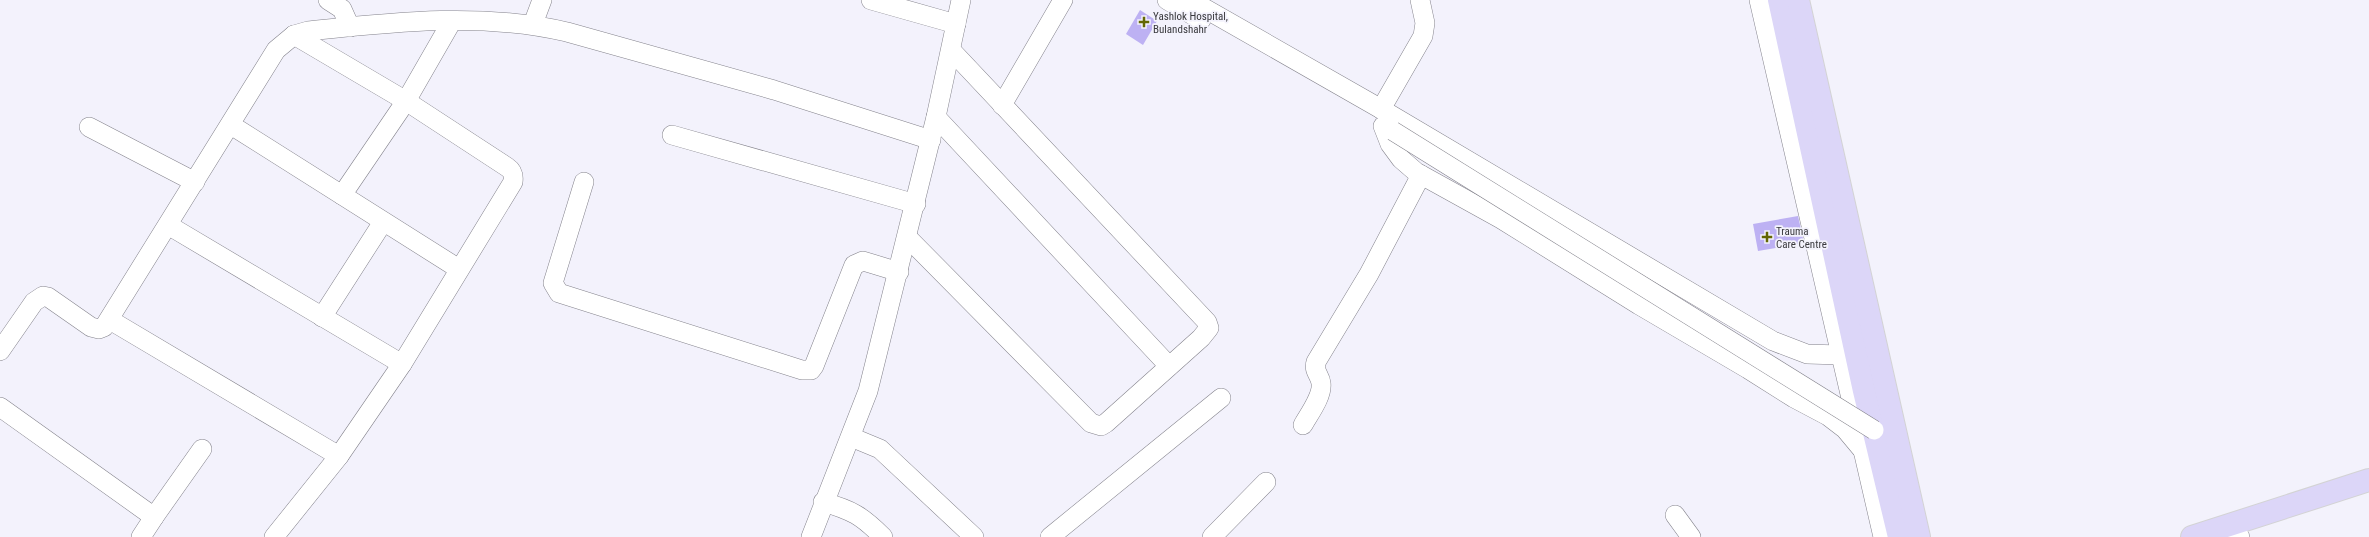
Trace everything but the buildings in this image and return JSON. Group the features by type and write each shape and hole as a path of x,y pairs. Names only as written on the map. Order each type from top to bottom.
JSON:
{"main road":[{"path":"1779,0 1899,537"},
{"path":"1798,0 1920,537"},
{"path":"2192,537 2235,532 2369,480"}],"street":[{"path":"328,0 342,9 350,27"},
{"path":"533,24 542,0"},
{"path":"871,0 956,24"},
{"path":"811,537 823,502 851,437 868,391 908,238 961,0"},
{"path":"1002,104 1063,0"},
{"path":"1167,0 1773,341 1808,354 1840,355"},
{"path":"1190,0 1874,430"},
{"path":"1420,0 1425,23 1423,36 1386,122 1390,144 1401,159 1421,174 1501,219 1652,313 1748,368 1794,398 1828,416 1845,428 1865,453"},
{"path":"1759,0 1840,355 1865,453 1883,537"},
{"path":"0,351 34,302 43,296 48,297 91,327 99,329 104,327 110,320 231,126 276,50 294,35 308,31 407,21 533,24 568,32 774,90 931,140"},
{"path":"342,195 406,102 452,21"},
{"path":"274,537 339,456 402,364 513,182 512,171 406,102 294,35"},
{"path":"908,238 1091,423 1101,426 1106,423 1208,332 1207,322 951,50"},
{"path":"936,117 1169,366"},
{"path":"231,126 459,269"},
{"path":"89,127 195,182"},
{"path":"672,135 916,204"},
{"path":"1303,425 1321,390 1321,381 1315,370 1316,362 1369,274 1421,174"},
{"path":"584,182 553,283 559,293 802,370 811,370 814,366 854,265 863,261 899,272"},
{"path":"322,317 383,222"},
{"path":"168,226 402,364"},
{"path":"110,320 339,456"},
{"path":"1050,537 1221,398"},
{"path":"0,407 154,516"},
{"path":"851,437 875,446 974,537"},
{"path":"141,537 154,516 202,449"},
{"path":"1212,537 1266,482"},
{"path":"823,502 850,510 864,519 883,537"},
{"path":"1675,514 1691,537"}],"place":[{"name":"Yashlok Hospital, Bulandshahr","path":"1144,22"},
{"name":"Trauma Care Centre","path":"1767,237"}]}
